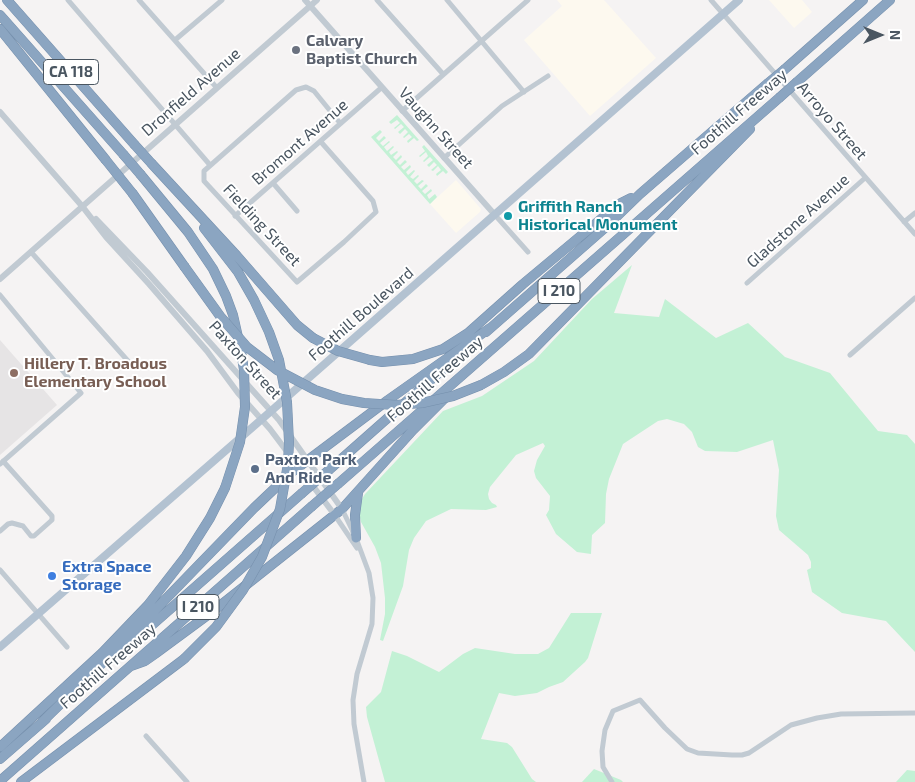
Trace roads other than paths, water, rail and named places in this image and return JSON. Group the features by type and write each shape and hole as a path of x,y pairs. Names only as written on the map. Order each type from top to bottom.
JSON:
{"highway":[{"name":"CA 118","path":"7,0 152,164"},
{"name":"Foothill Freeway","path":"0,759 607,226 640,194 863,0"},
{"name":"Foothill Freeway","path":"0,781 890,0"},
{"path":"0,15 141,174 188,232 213,269 233,315 241,351 245,384 245,407 240,442 225,488 196,541 148,605 102,653 0,747"},
{"path":"0,29 133,194 220,316 246,347 277,370 315,390 342,399 364,403 395,405 422,403 453,396 480,385 504,372 528,354 742,139 779,98"},
{"path":"152,164 297,324 313,338 338,351 382,362 413,359 444,349 468,333 523,284 619,204 640,194"},
{"path":"22,782 184,659 216,627 243,590 262,557 280,509 288,464 287,402 279,360 269,332 238,272 152,164"},
{"path":"42,722 126,640 254,508 298,467 490,328"},
{"path":"131,666 150,657 212,612 342,509 412,430 486,360 501,342"},
{"path":"356,538 355,514 358,492"}],"main road":[{"name":"Foothill Boulevard","path":"0,647 739,0"}],"street":[{"path":"68,0 210,165 296,90 306,87 314,91 340,123"},
{"path":"139,0 217,88"},
{"path":"175,40 222,0"},
{"name":"Vaughn Street","path":"305,0 528,252"},
{"name":"Dronfield Avenue","path":"0,279 317,0"},
{"path":"377,0 442,74"},
{"path":"447,0 524,92"},
{"path":"402,111 480,40 528,0"},
{"name":"Arroyo Street","path":"711,0 915,234"},
{"path":"444,158 502,106 548,76"},
{"name":"Bromont Avenue","path":"236,216 381,88"},
{"name":"Paxton Street","path":"0,112 82,206 106,237 155,290 262,419 334,514 360,552"},
{"name":"Fielding Street","path":"210,165 204,171 204,181 297,282 374,215 376,208 374,201 321,142"},
{"name":"Gladstone Avenue","path":"747,283 865,178"},
{"path":"273,183 297,210"},
{"name":"Paxton Street","path":"82,206 148,272 271,411 308,459 342,509 356,538 371,580 374,606 371,629 357,674 353,700 353,718 364,782"},
{"path":"904,222 915,213"},
{"path":"31,252 128,362"},
{"path":"0,294 81,393 2,463 52,516 52,520 34,536 31,536 23,526 12,523 0,531"},
{"path":"850,355 915,298"},
{"path":"0,570 67,647"},
{"path":"612,782 603,767 602,752 605,730 613,711 640,700 664,728 687,749 698,753 724,755 742,755 791,725 817,718 841,714 915,713"},
{"path":"146,736 187,782"}],"place":[{"name":"Calvary Baptist Church","path":"296,50"},
{"name":"Griffith Ranch Historical Monument","path":"508,216"},
{"name":"Hillery T. Broadous Elementary School","path":"14,373"},
{"name":"Paxton Park And Ride","path":"255,469"},
{"name":"Extra Space Storage","path":"52,576"}]}
